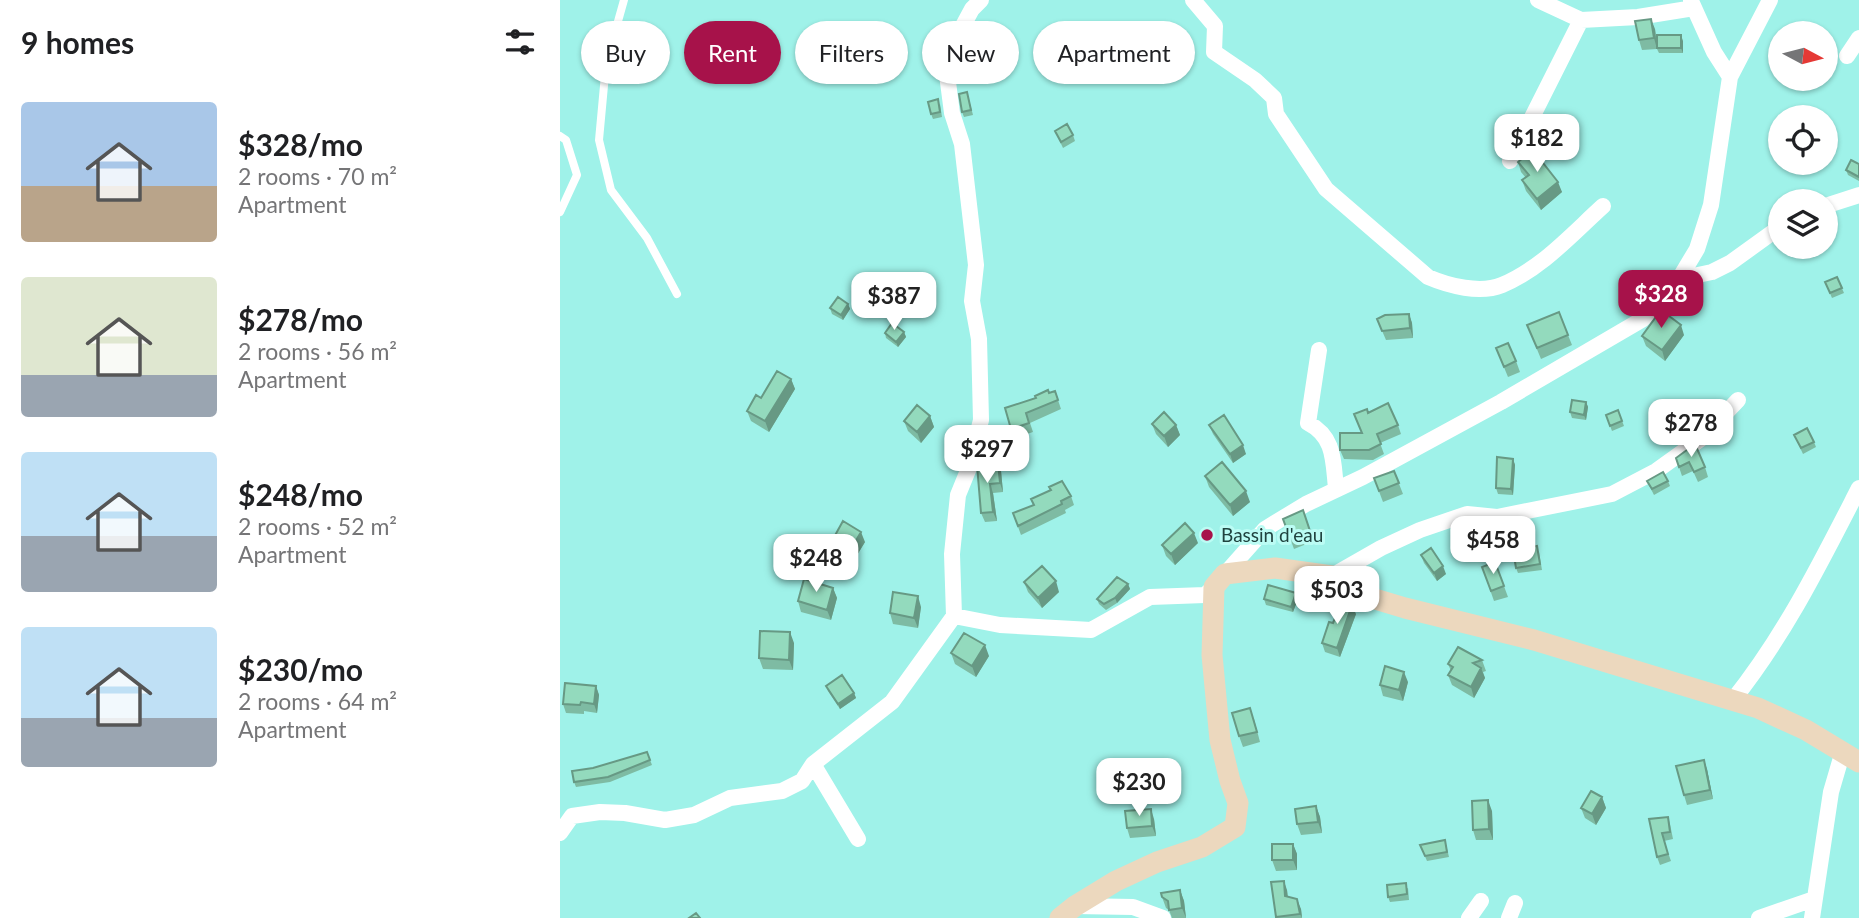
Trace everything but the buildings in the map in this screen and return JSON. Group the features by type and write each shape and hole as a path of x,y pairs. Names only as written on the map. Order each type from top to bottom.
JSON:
{"street":[{"path":"560,833 572,816 600,812 625,813 665,820 694,816 730,798 782,791 802,781 813,764 892,702 954,616 952,554 958,495 969,468 981,421 979,339 972,301 976,265 964,160 952,113 945,59 972,9 981,0"},
{"path":"1193,0 1215,26 1214,52 1255,80 1274,98 1276,114 1326,189 1428,277 1464,288 1500,286 1539,264 1603,206"},
{"path":"1538,0 1581,20 1638,18 1693,4 1714,52 1730,77"},
{"path":"954,616 1000,625 1091,630 1150,597 1205,595 1265,529 1336,488 1363,477 1490,408 1643,319 1679,279 1697,249 1711,205 1730,77 1770,0"},
{"path":"1510,160 1581,20"},
{"path":"1847,56 1859,38"},
{"path":"1838,202 1859,195"},
{"path":"1679,279 1712,272 1730,263 1768,236"},
{"path":"1319,350 1308,423 1320,429 1331,445 1336,488"},
{"path":"1332,576 1400,539 1467,514 1497,517 1612,494 1656,471 1702,439 1738,400"},
{"path":"1733,700 1753,675 1799,605 1859,488"},
{"path":"1219,580 1275,568 1332,576 1375,599 1534,640 1733,700 1794,724 1851,756 1831,792 1812,918"},
{"path":"1067,912 1116,881 1157,862 1202,848 1235,827 1238,803 1220,740 1212,655 1219,580"},
{"path":"813,764 858,839"},
{"path":"1759,918 1814,899"},
{"path":"1469,918 1481,901"},
{"path":"1067,912 1133,907 1163,918"}],"lane":[{"path":"624,0 606,64 599,140 611,190 647,238 677,294"},
{"path":"560,136 566,140 577,175 560,212"}],"place":[{"name":"Bassin d'eau","path":"1207,535"}]}
